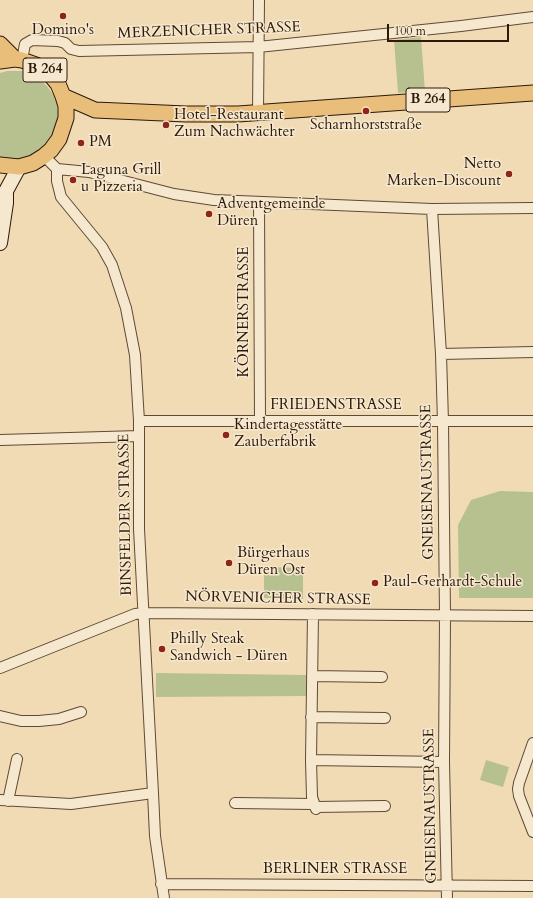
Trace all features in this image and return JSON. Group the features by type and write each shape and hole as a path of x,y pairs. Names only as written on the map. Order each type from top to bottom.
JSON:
{"main road":[{"name":"B 264","path":"0,44 12,60 36,65 49,73 58,84 66,106 64,128 59,139 51,150 33,163 19,167 0,164"},
{"name":"B 264","path":"63,96 95,110 186,114 258,113 533,93"},
{"name":"B 264","path":"64,128 79,116 95,110"}],"street":[{"path":"258,113 259,0"},
{"name":"MERZENICHER STRASSE","path":"12,60 26,44 32,40 58,41 65,43 71,49 82,51 258,47 454,27 533,17"},
{"path":"44,156 57,169 89,172 191,198 432,209 533,208"},
{"path":"6,190 19,167"},
{"name":"BINSFELDER STRASSE","path":"57,169 57,180 62,197 102,247 112,265 126,308 135,355 139,436 139,529 153,793 161,884 164,898"},
{"path":"0,176 6,190 6,203 0,243"},
{"name":"KÖRNERSTRASSE","path":"259,202 260,422"},
{"name":"GNEISENAUSTRASSE","path":"432,209 441,354 443,422 445,616 444,762 447,898"},
{"path":"441,354 533,352"},
{"name":"FRIEDENSTRASSE","path":"138,421 533,421"},
{"path":"0,440 139,436"},
{"name":"NÖRVENICHER STRASSE","path":"0,668 135,614 144,613 533,616"},
{"path":"313,614 311,760 312,797 315,807"},
{"path":"312,676 382,677"},
{"path":"0,716 21,721 39,721 59,719 81,712"},
{"path":"311,717 385,718"},
{"path":"533,743 518,789 519,796 533,832"},
{"path":"17,759 4,800 71,804 153,793"},
{"path":"311,760 444,762"},
{"path":"234,803 315,807 385,806"},
{"name":"BERLINER STRASSE","path":"161,884 533,886"}],"green space":[{"path":"421,37 425,91 398,93 394,40"},
{"path":"7,71 22,71 36,76 47,86 56,99 59,114 57,129 51,142 26,160 0,159 0,73"},
{"path":"500,491 533,492 533,598 459,598 458,525 471,500"},
{"path":"264,567 303,568 303,599 264,598"},
{"path":"156,673 306,675 306,696 156,697"},
{"path":"486,760 509,767 503,787 480,780"}],"place":[{"name":"Domino's","path":"63,16"},
{"name":"Scharnhorststraße","path":"366,111"},
{"name":"Hotel-Restaurant Zum Nachwächter","path":"166,125"},
{"name":"PM","path":"81,143"},
{"name":"Netto Marken-Discount","path":"509,174"},
{"name":"Laguna Grill u Pizzeria","path":"73,180"},
{"name":"Adventgemeinde Düren","path":"209,214"},
{"name":"Kindertagesstätte Zauberfabrik","path":"226,435"},
{"name":"Bürgerhaus Düren Ost","path":"229,563"},
{"name":"Paul-Gerhardt-Schule","path":"375,583"},
{"name":"Philly Steak Sandwich - Düren","path":"162,649"}]}
